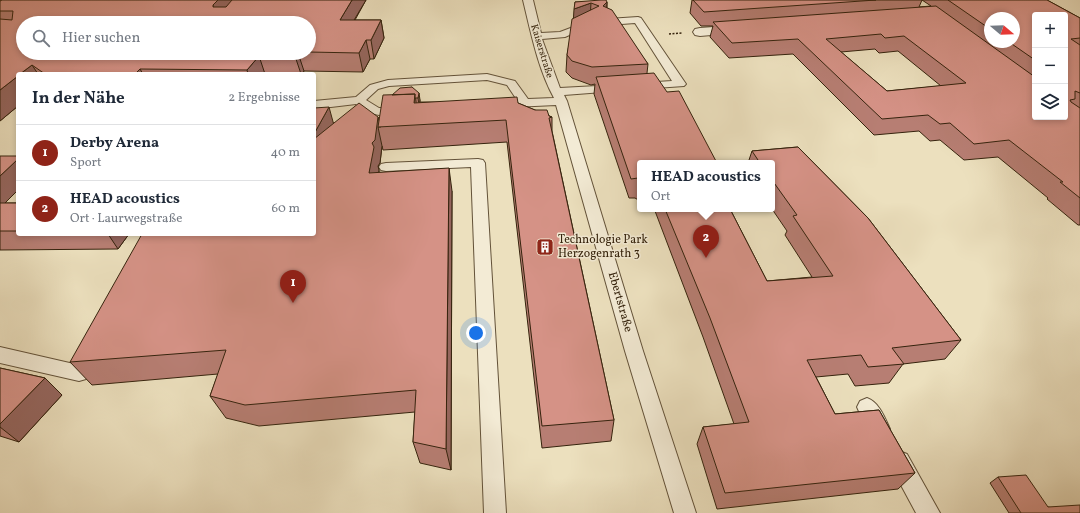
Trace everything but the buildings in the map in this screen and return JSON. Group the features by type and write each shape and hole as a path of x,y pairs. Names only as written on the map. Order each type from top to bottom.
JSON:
{"street":[{"path":"700,32 754,28"}],"lane":[{"name":"Kaiserstraße","path":"528,0 536,36 558,96"},
{"path":"485,105 525,103 558,96 630,87 680,84 638,20 608,22"},
{"path":"536,36 561,35 591,23"},
{"path":"316,105 359,100 374,87 388,83 487,77 511,83 525,103"},
{"name":"Ebertstraße","path":"558,96 634,351 685,513"},
{"path":"359,100 364,108 375,112 414,110"},
{"path":"386,167 478,163 495,513"},
{"path":"0,355 79,373 98,339"},
{"path":"867,407 929,513"}],"path":[{"path":"648,36 700,32"}],"place":[{"name":"Technologie Park Herzogenrath 3","path":"545,247"},
{"name":"HEAD acoustics","path":"706,258"},
{"name":"Derby Arena","path":"293,303"}]}
